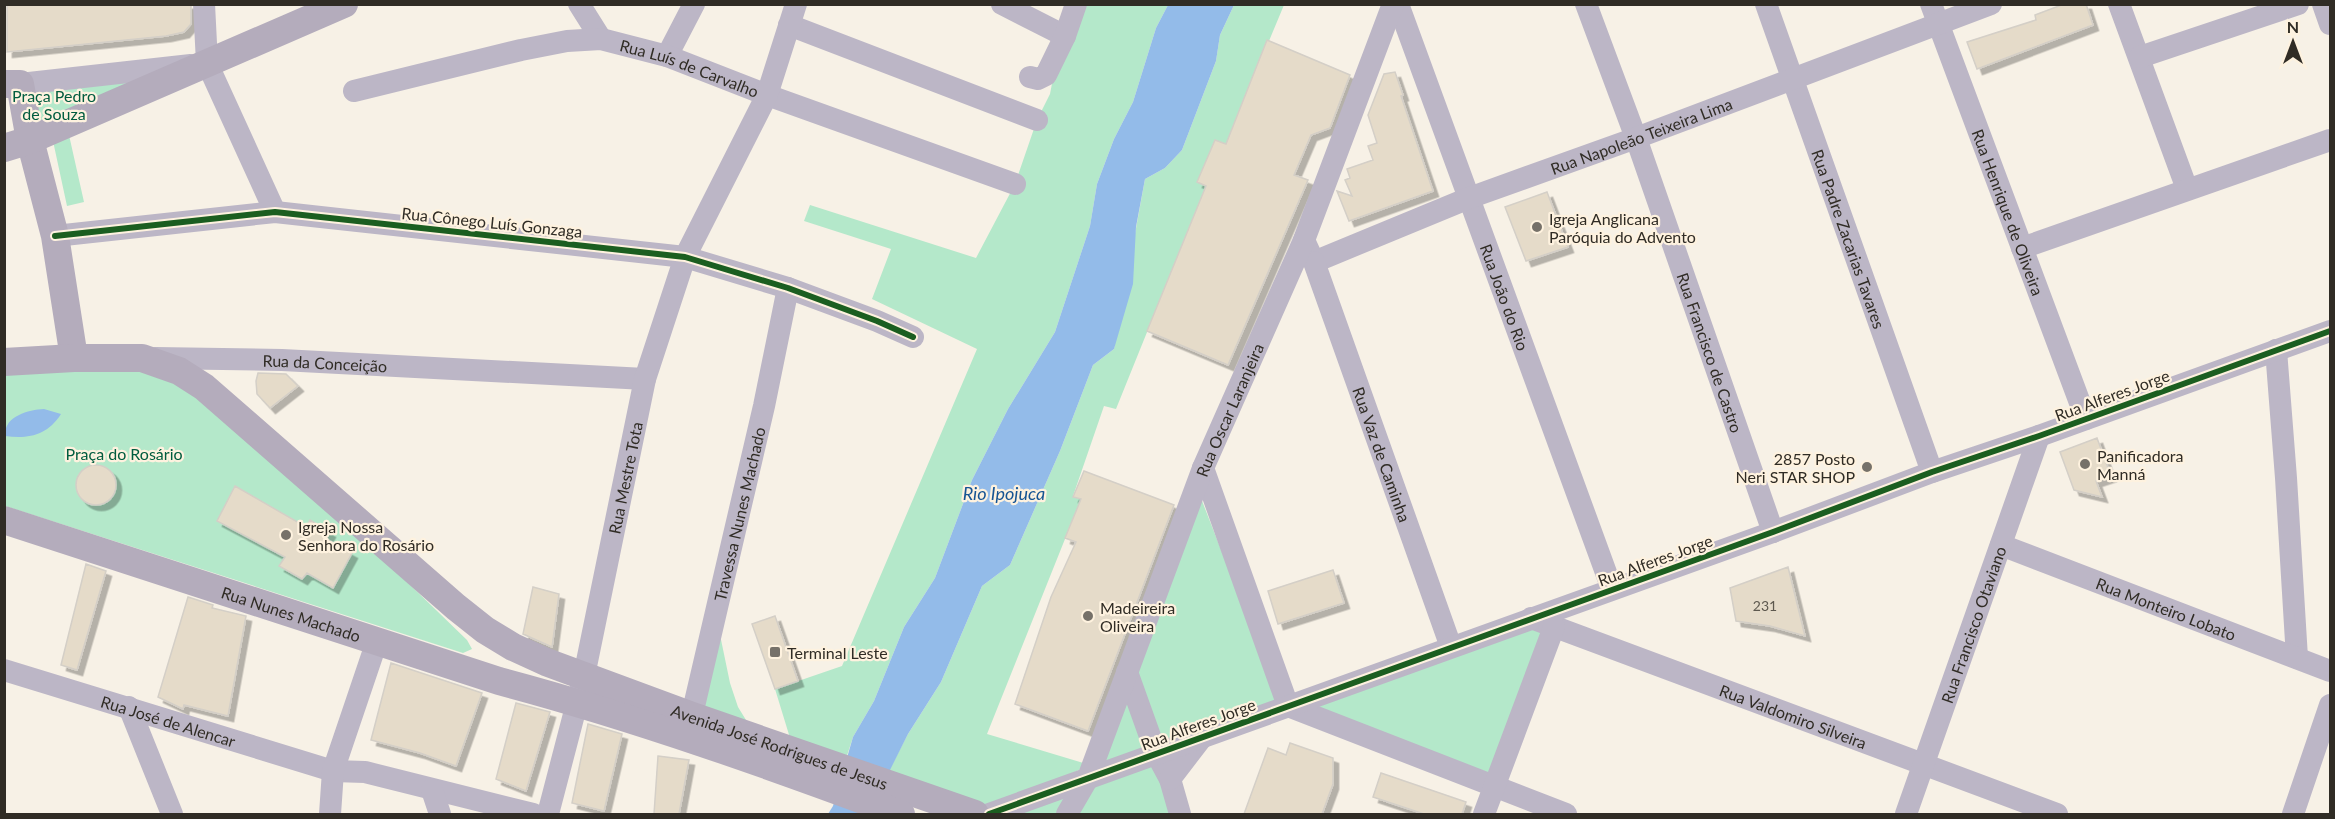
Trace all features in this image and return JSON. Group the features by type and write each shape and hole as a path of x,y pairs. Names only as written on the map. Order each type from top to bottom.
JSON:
{"main road":[{"path":"17,144 344,4"},
{"path":"12,84 17,144 55,236 74,358"},
{"name":"Rua da Conceição","path":"4,362 74,358 142,358"},
{"path":"142,358 179,371 204,387 456,607 485,630 580,689"},
{"name":"Rua Nunes Machado","path":"4,520 499,681 580,689"},
{"name":"Avenida José Rodrigues de Jesus","path":"580,689 812,769 942,803 975,814"},
{"name":"Avenida José Rodrigues de Jesus","path":"812,769 901,814"}],"street":[{"path":"204,4 207,63 275,212"},
{"path":"579,4 601,39"},
{"path":"667,56 694,4"},
{"path":"1002,4 1065,36"},
{"path":"1030,77 1038,79 1046,75 1065,36 1076,4"},
{"name":"Rua Oscar Laranjeira","path":"1067,814 1088,778 1203,468 1304,240 1393,4"},
{"name":"Rua João do Rio","path":"1398,4 1612,589"},
{"name":"Rua Francisco de Castro","path":"1586,4 1636,138 1773,532"},
{"name":"Rua Padre Zacarias Tavares","path":"1766,4 1932,471"},
{"name":"Rua Napoleão Teixeira Lima","path":"1314,262 1469,198 1794,79 1935,15 1992,4"},
{"path":"2119,4 2187,189"},
{"path":"2140,57 2298,4"},
{"path":"2323,4 2331,24"},
{"path":"792,15 1037,120"},
{"name":"Rua Mestre Tota","path":"548,814 580,689 645,379 685,257 767,95 792,15"},
{"name":"Rua Henrique de Oliveira","path":"1935,15 2086,419"},
{"name":"Rua Luís de Carvalho","path":"354,91 521,50 567,41 601,39 667,56 767,95 1015,184"},
{"path":"12,84 207,63"},
{"path":"2022,248 2331,140"},
{"name":"Rua Cônego Luís Gonzaga","path":"55,236 275,212 685,257 788,288 913,337"},
{"path":"1304,240 1314,262"},
{"name":"Rua Vaz de Caminha","path":"1314,262 1451,647"},
{"name":"Travessa Nunes Machado","path":"689,728 761,418 788,288"},
{"name":"Rua Alferes Jorge","path":"989,814 1773,532 1932,471 2039,436 2331,331"},
{"path":"2276,350 2297,658"},
{"name":"Rua da Conceição","path":"142,358 282,360 645,379"},
{"name":"Rua Francisco Otaviano","path":"1906,814 2039,436"},
{"path":"1203,468 1288,706 1566,814"},
{"name":"Rua Monteiro Lobato","path":"2001,545 2331,671"},
{"name":"Rua Valdomiro Silveira","path":"1531,618 1923,766 2057,814"},
{"path":"1484,814 1554,627"},
{"path":"330,814 333,771 377,641"},
{"name":"Rua José de Alencar","path":"4,670 333,771 365,772 533,814"},
{"name":"Rua Alferes Jorge","path":"1127,672 1156,753 1170,779 1180,814"},
{"path":"2293,814 2331,705"},
{"path":"129,707 172,814"},
{"name":"Rua Alferes Jorge","path":"1170,779 1203,736"},
{"path":"432,790 440,814"}],"green space":[{"path":"1080,5 1168,5 1156,28 1133,102 1114,139 1097,184 1090,226 1055,332 1008,409 972,480 935,578 904,627 874,701 853,737 843,768 790,738 775,689 842,666 977,349 872,299 891,249 804,221 810,205 976,258 1015,184 1037,120 1050,94 1055,68"},
{"path":"1234,5 1284,5 1226,144 1215,140 1206,186 1116,409 1104,406 1073,496 1081,499 987,734 1090,765 981,814 883,782 908,734 941,682 982,586 1010,565 1060,451 1093,365 1114,349 1145,179 1165,168 1182,150 1216,61 1220,35"},
{"name":"Praça Pedro de Souza","path":"187,69 39,133 31,86"},
{"path":"69,135 84,202 67,206 53,141"},
{"name":"Praça do Rosário","path":"138,365 176,380 342,519 467,640 472,649 463,653 5,506 5,369"},
{"path":"1197,488 1281,704 1157,749 1129,671"},
{"path":"1529,626 1546,631 1489,779 1316,709 1314,704"},
{"path":"719,630 730,683 738,707 754,733 703,710"},
{"path":"1127,676 1153,752 1091,774"},
{"path":"1155,756 1178,814 1075,814 1090,779"},
{"path":"1085,780 1065,814 991,814"}],"water":[{"name":"Rio Ipojuca","path":"1168,5 1234,5 1220,35 1216,61 1182,150 1165,168 1145,179 1136,227 1133,284 1114,349 1093,365 1060,451 1010,565 982,586 941,682 908,734 868,814 828,814 833,806 853,737 874,701 904,627 935,578 972,480 1008,409 1055,332 1090,226 1097,184 1114,139 1133,102 1156,28"},
{"path":"44,409 61,414 50,427 29,436 5,436 8,423 18,415"}],"building":[{"path":"7,4 191,4 191,24 184,32 166,36 7,52"},
{"path":"2064,4 2086,4 2093,25 1977,69 1967,42 2036,20 2035,15"},
{"path":"1267,40 1350,75 1330,128 1311,135 1294,175 1308,180 1228,365 1147,331 1206,186 1197,182 1215,140 1226,144"},
{"path":"1395,72 1433,191 1349,221 1337,191 1352,196 1345,180 1350,178 1347,169 1373,160 1368,146 1377,143 1368,115 1384,74"},
{"name":"Igreja Anglicana Paróquia do Advento","path":"1547,192 1568,247 1526,261 1505,207"},
{"path":"258,373 286,374 298,386 270,408 257,394"},
{"name":"Panificadora Manná","path":"2097,438 2111,476 2096,481 2102,497 2074,490 2060,452"},
{"path":"96,465 110,471 116,485 110,499 96,505 82,499 76,485 82,471"},
{"path":"1084,471 1174,505 1088,731 1015,704 1051,597 1076,542 1065,538 1081,499 1073,497"},
{"name":"Igreja Nossa Senhora do Rosário","path":"235,486 306,527 310,520 330,532 326,539 352,553 333,588 307,573 302,579 279,566 285,557 217,521"},
{"path":"86,564 106,571 77,670 61,665"},
{"path":"1788,567 1805,636 1770,626 1736,621 1730,588"},
{"path":"1333,570 1344,603 1278,624 1268,591"},
{"path":"533,587 559,594 552,647 523,634"},
{"path":"188,597 213,605 212,608 246,616 228,716 184,705 183,709 158,697"},
{"name":"Terminal Leste","path":"775,616 798,681 775,689 752,624"},
{"path":"391,663 482,693 456,766 420,753 371,740"},
{"path":"516,703 550,712 526,791 496,779"},
{"path":"588,724 622,734 604,811 572,803"},
{"path":"1290,743 1333,758 1333,784 1322,814 1244,814 1268,748 1286,755"},
{"path":"658,756 689,760 679,814 654,814"},
{"path":"1381,773 1466,802 1462,814 1424,814 1373,797"}],"cycle path":[{"path":"55,236 275,212 685,257 788,288 913,337"},
{"path":"989,814 1773,532 1932,472 2330,331"}],"place":[{"name":"Igreja Anglicana Paróquia do Advento","path":"1537,227"},
{"name":"Panificadora Manná","path":"2085,464"},
{"name":"2857 Posto Neri STAR SHOP","path":"1867,467"},
{"name":"Igreja Nossa Senhora do Rosário","path":"286,535"},
{"name":"Madeireira Oliveira","path":"1088,616"},
{"name":"Terminal Leste","path":"775,652"}]}
